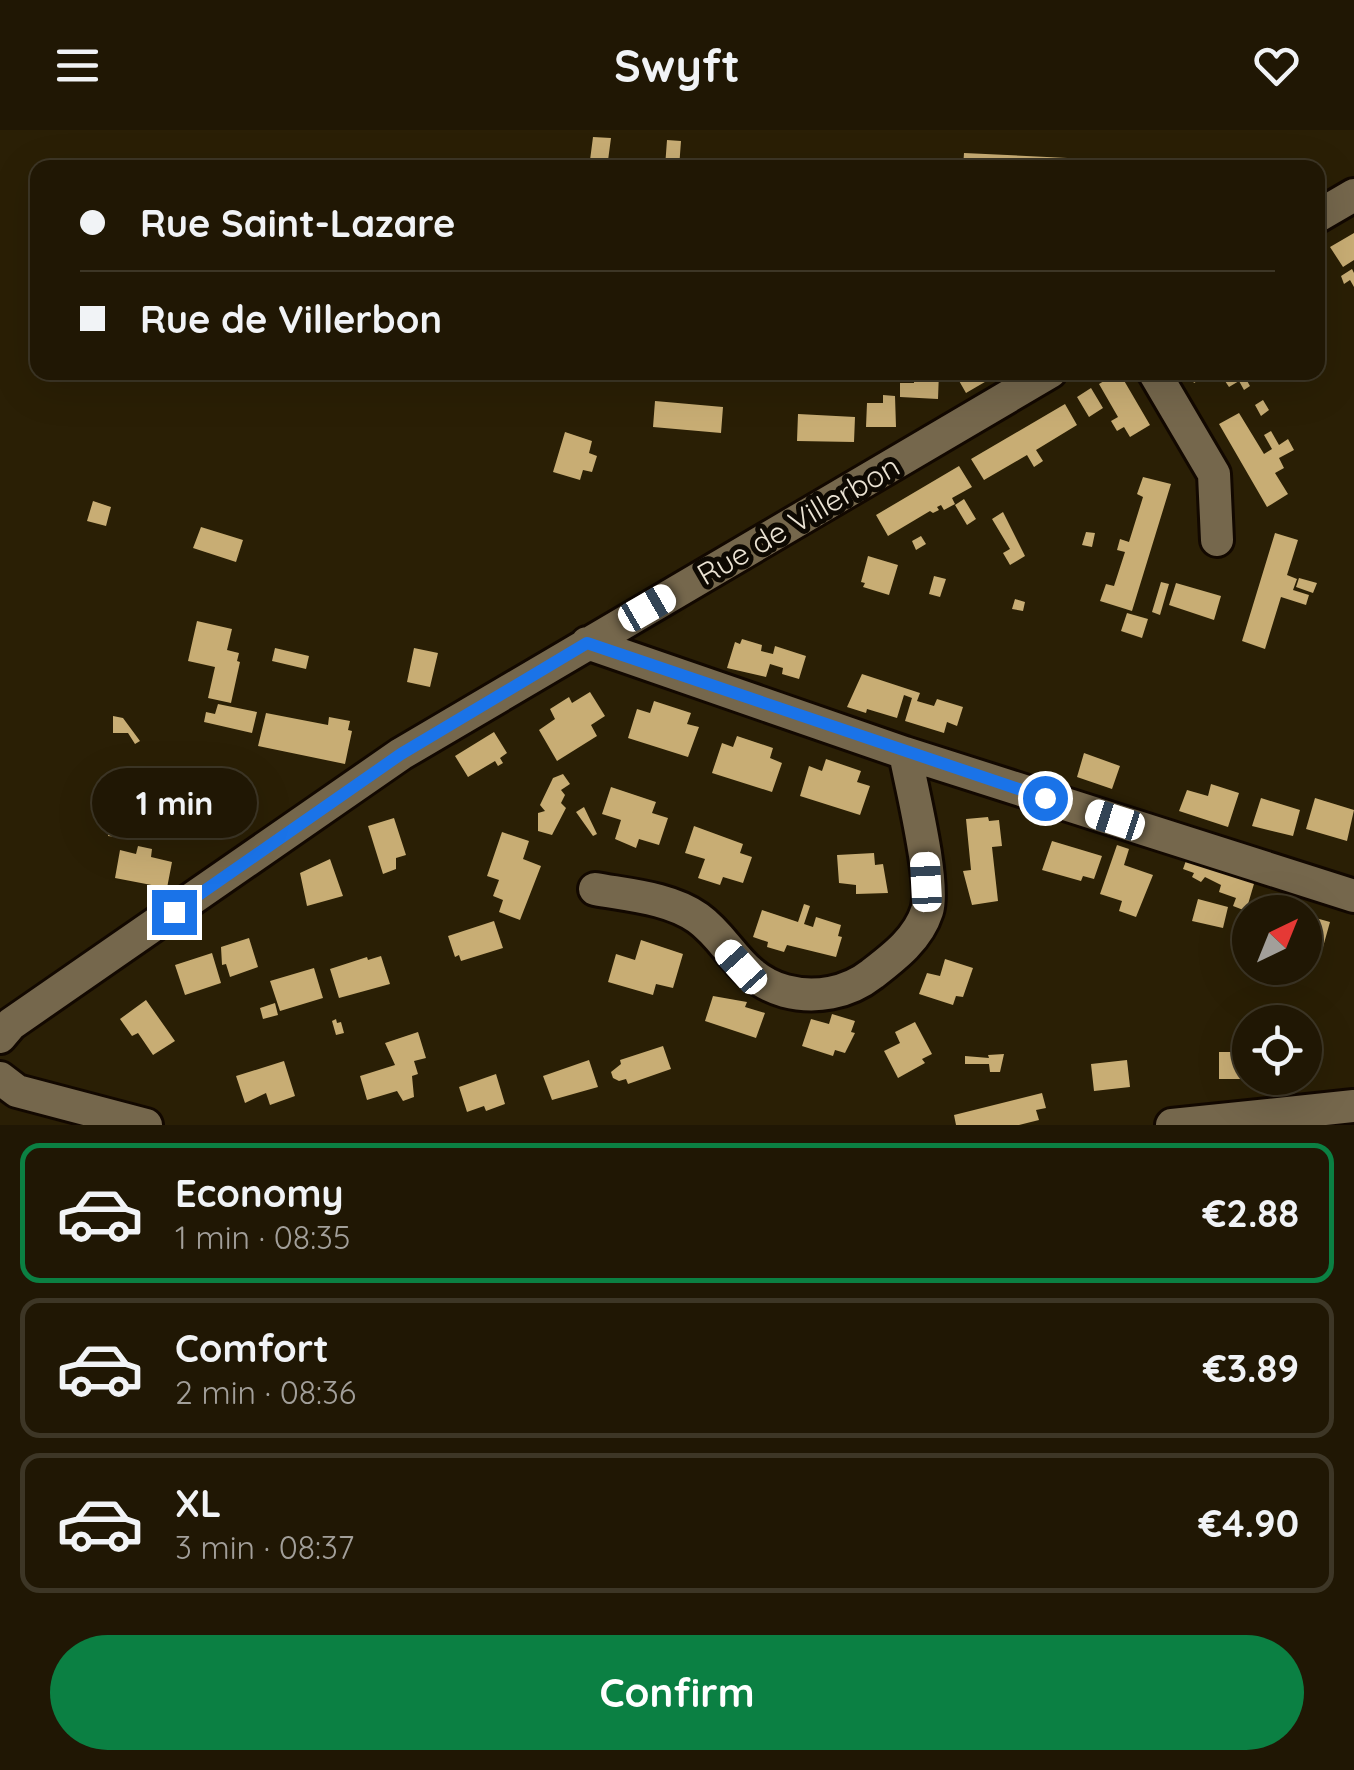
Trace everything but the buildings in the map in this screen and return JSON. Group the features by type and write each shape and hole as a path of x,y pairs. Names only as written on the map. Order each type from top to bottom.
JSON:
{"street":[{"path":"1325,212 1354,195"},
{"name":"Rue de Villerbon","path":"0,1036 401,754 1036,380"},
{"path":"1159,380 1214,474 1217,540"},
{"path":"587,643 905,752 1354,896"},
{"path":"596,889 658,901 698,918 741,967 784,990 828,995 841,990 867,978 906,946 928,910 925,854 905,752"},
{"path":"0,1078 17,1091 146,1125"},
{"path":"1176,1125 1354,1106"}],"route":[{"path":"174,912 401,754 587,643 1045,798"}]}
